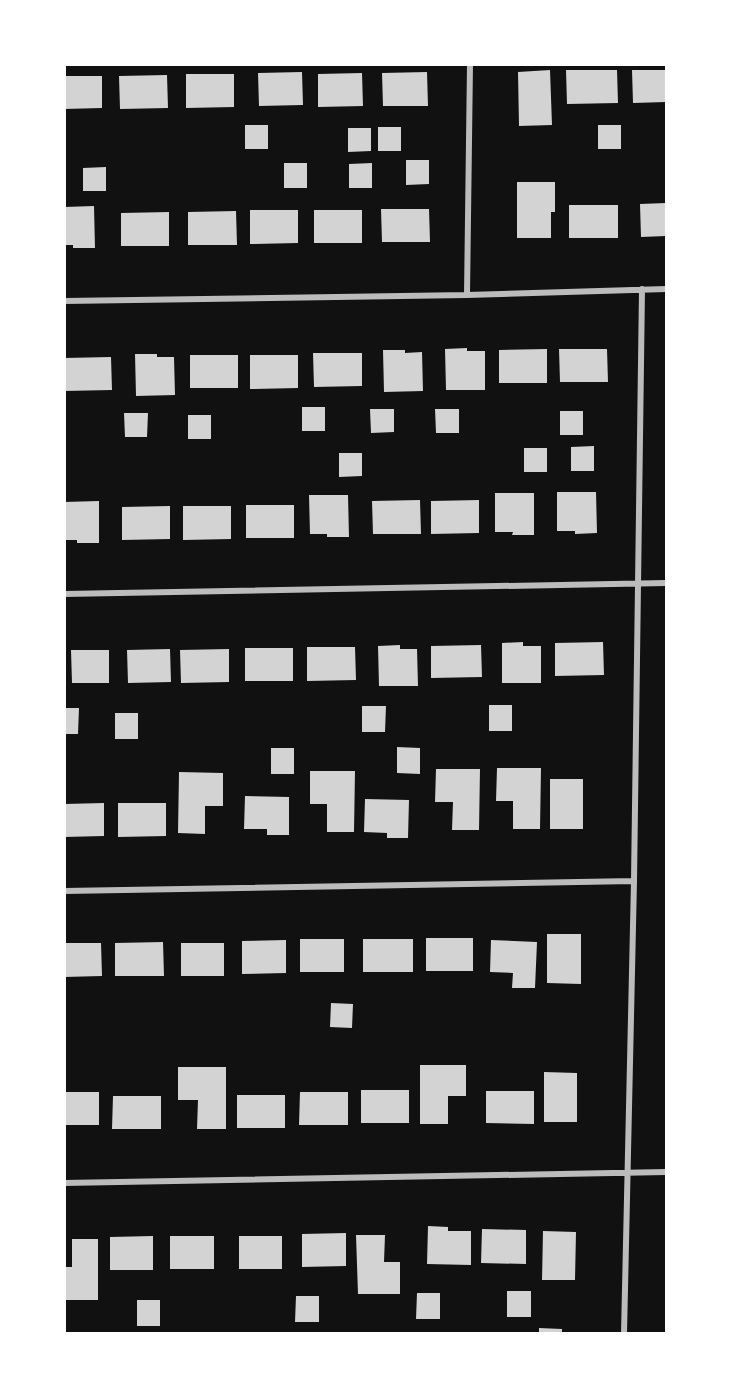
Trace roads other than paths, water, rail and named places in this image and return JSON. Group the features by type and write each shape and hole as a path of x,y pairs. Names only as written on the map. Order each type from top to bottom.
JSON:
{"street":[{"path":"467,296 470,64"},
{"path":"624,1334 634,881 642,289"},
{"path":"64,301 467,296 666,289"},
{"path":"64,594 666,583"},
{"path":"64,891 634,881"},
{"path":"64,1183 666,1172"}]}
